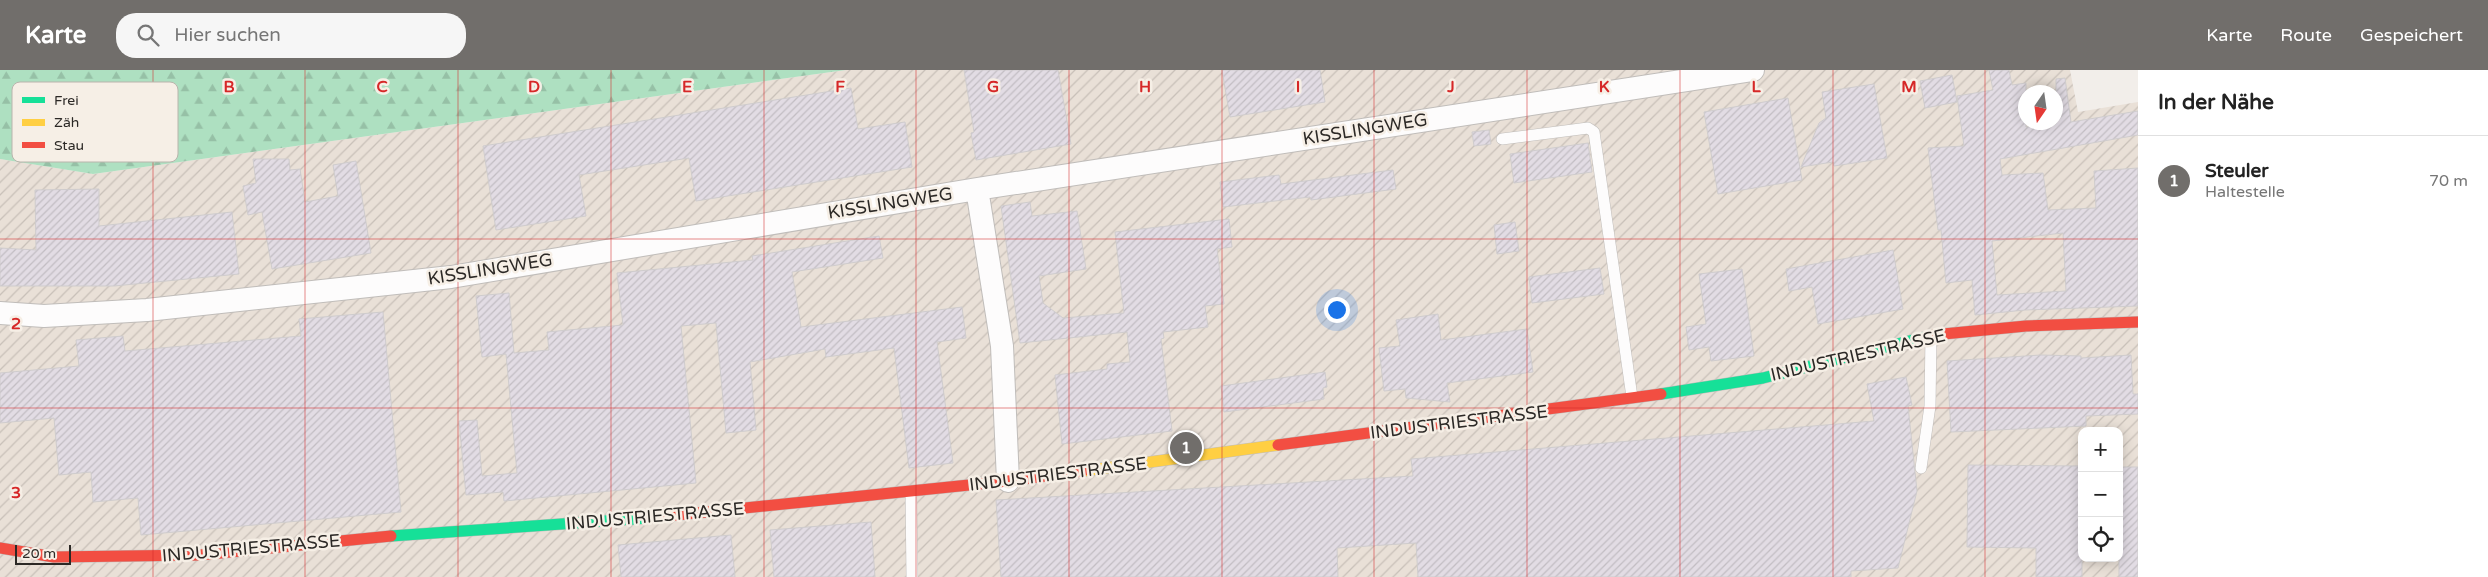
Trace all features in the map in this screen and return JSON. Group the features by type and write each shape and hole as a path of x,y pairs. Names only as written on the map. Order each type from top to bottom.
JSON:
{"street":[{"name":"KISSLINGWEG","path":"0,313 44,316 147,310 451,277 977,189 1753,70"},
{"name":"KISSLINGWEG","path":"977,189 1002,346 1008,481"},
{"name":"INDUSTRIESTRASSE","path":"0,548 54,557 200,555 410,534 639,519 911,492 1632,399 1763,378 1931,335 2026,326 2138,322"}],"lane":[{"path":"1502,139 1588,128 1594,132 1632,399"},
{"path":"1921,468 1930,406 1931,335"},
{"path":"911,492 912,577"}],"shaded area":[{"path":"846,70 2070,70 2078,112 2138,102 2138,577 0,577 0,159 93,174"}],"green space":[{"path":"0,70 846,70 93,174 19,162 178,162 178,82 12,82 12,161 0,159"}],"building":[{"path":"964,70 1058,70 1071,144 976,160 971,133 974,132"},
{"path":"1222,70 1320,70 1325,102 1230,117"},
{"path":"1989,70 2009,70 2012,85 2026,83 2026,85 2018,85 2018,130 2063,130 2063,85 2056,85 2056,79 2065,78 2071,122 2138,111 2138,135 2000,159 2002,175 2043,173 2048,210 2096,208 2094,171 2138,168 2138,306 2025,310 1975,315 1972,280 1946,283 1941,230 1938,230 1928,148 1964,146 1957,96 1993,90","holes":["2063,233 2066,291 1997,295 1992,241"]},
{"path":"1952,75 1957,102 1925,108 1920,81"},
{"path":"1874,84 1887,158 1834,166 1833,162 1801,167 1819,123 1826,118 1822,92"},
{"path":"851,88 858,129 905,122 912,167 696,201 689,158 579,175 586,216 496,230 483,146"},
{"path":"1788,98 1802,180 1718,194 1704,112"},
{"path":"1489,130 1491,144 1474,146 1472,132"},
{"path":"1588,143 1592,172 1514,183 1510,154"},
{"path":"253,159 289,159 290,170 300,169 305,202 338,196 333,165 356,161 371,253 272,269 262,212 248,215 243,186 256,183"},
{"path":"1393,170 1396,189 1311,200 1310,197 1223,207 1220,182 1279,175 1281,184"},
{"path":"99,189 99,226 232,212 239,274 114,286 0,286 0,248 36,250 35,190"},
{"path":"1030,202 1032,216 1077,211 1086,269 1039,276 1043,303 1063,318 1124,313 1115,232 1229,219 1232,247 1217,249 1224,304 1205,306 1208,327 1163,332 1164,338 1161,339 1172,431 1062,444 1055,375 1107,369 1107,364 1130,362 1127,332 1020,343 1001,206"},
{"path":"1515,222 1519,251 1497,254 1494,225"},
{"path":"879,236 883,258 792,272 801,327 962,307 966,338 937,342 953,463 909,468 894,348 826,357 825,349 750,362 756,430 726,433 716,323 681,326 696,483 504,501 503,492 466,495 459,421 477,420 482,476 517,473 506,354 482,357 476,296 509,293 514,353 549,350 547,332 623,325 617,273 753,260 752,256"},
{"path":"1893,250 1903,309 1818,324 1812,287 1789,291 1786,269"},
{"path":"1600,268 1604,294 1532,303 1529,277"},
{"path":"1742,269 1754,356 1711,361 1709,347 1689,350 1686,327 1706,324 1699,274"},
{"path":"383,312 401,512 141,535 138,498 93,502 91,472 59,475 54,418 0,423 0,373 79,366 76,340 123,336 125,351 301,336 299,319"},
{"path":"1438,314 1441,340 1527,329 1533,372 1447,383 1450,402 1406,398 1405,389 1384,391 1379,348 1400,346 1396,320"},
{"path":"2041,355 2081,356 2081,358 2131,355 2133,394 2138,394 2138,414 2086,416 2086,426 1951,432 1947,361"},
{"path":"1325,372 1327,387 1323,388 1324,399 1224,412 1221,386"},
{"path":"1906,377 1912,405 1908,406 1917,491 1898,568 1851,571 1851,577 1418,577 1416,543 1337,548 1338,577 1001,577 996,500 1413,476 1411,459 1874,421 1867,384"},
{"path":"1968,465 2078,466 2078,562 2082,562 2082,577 2036,577 2036,548 1967,547"},
{"path":"2123,467 2138,467 2138,577 2119,577 2119,562 2123,562"},
{"path":"871,522 875,577 774,577 770,530"},
{"path":"731,535 735,577 621,577 618,545"}],"traffic: fast":[{"path":"1661,394 1763,378 1933,335"},
{"path":"391,536 648,518"}],"traffic: slow":[{"path":"1083,471 1278,445"}],"traffic: jam":[{"path":"1933,335 2026,326 2138,322"},
{"path":"1278,445 1661,394"},
{"path":"648,518 1008,481 1083,471"},
{"path":"0,548 54,557 200,555 391,536"}],"place":[{"name":"Steuler","path":"1186,448"}]}
